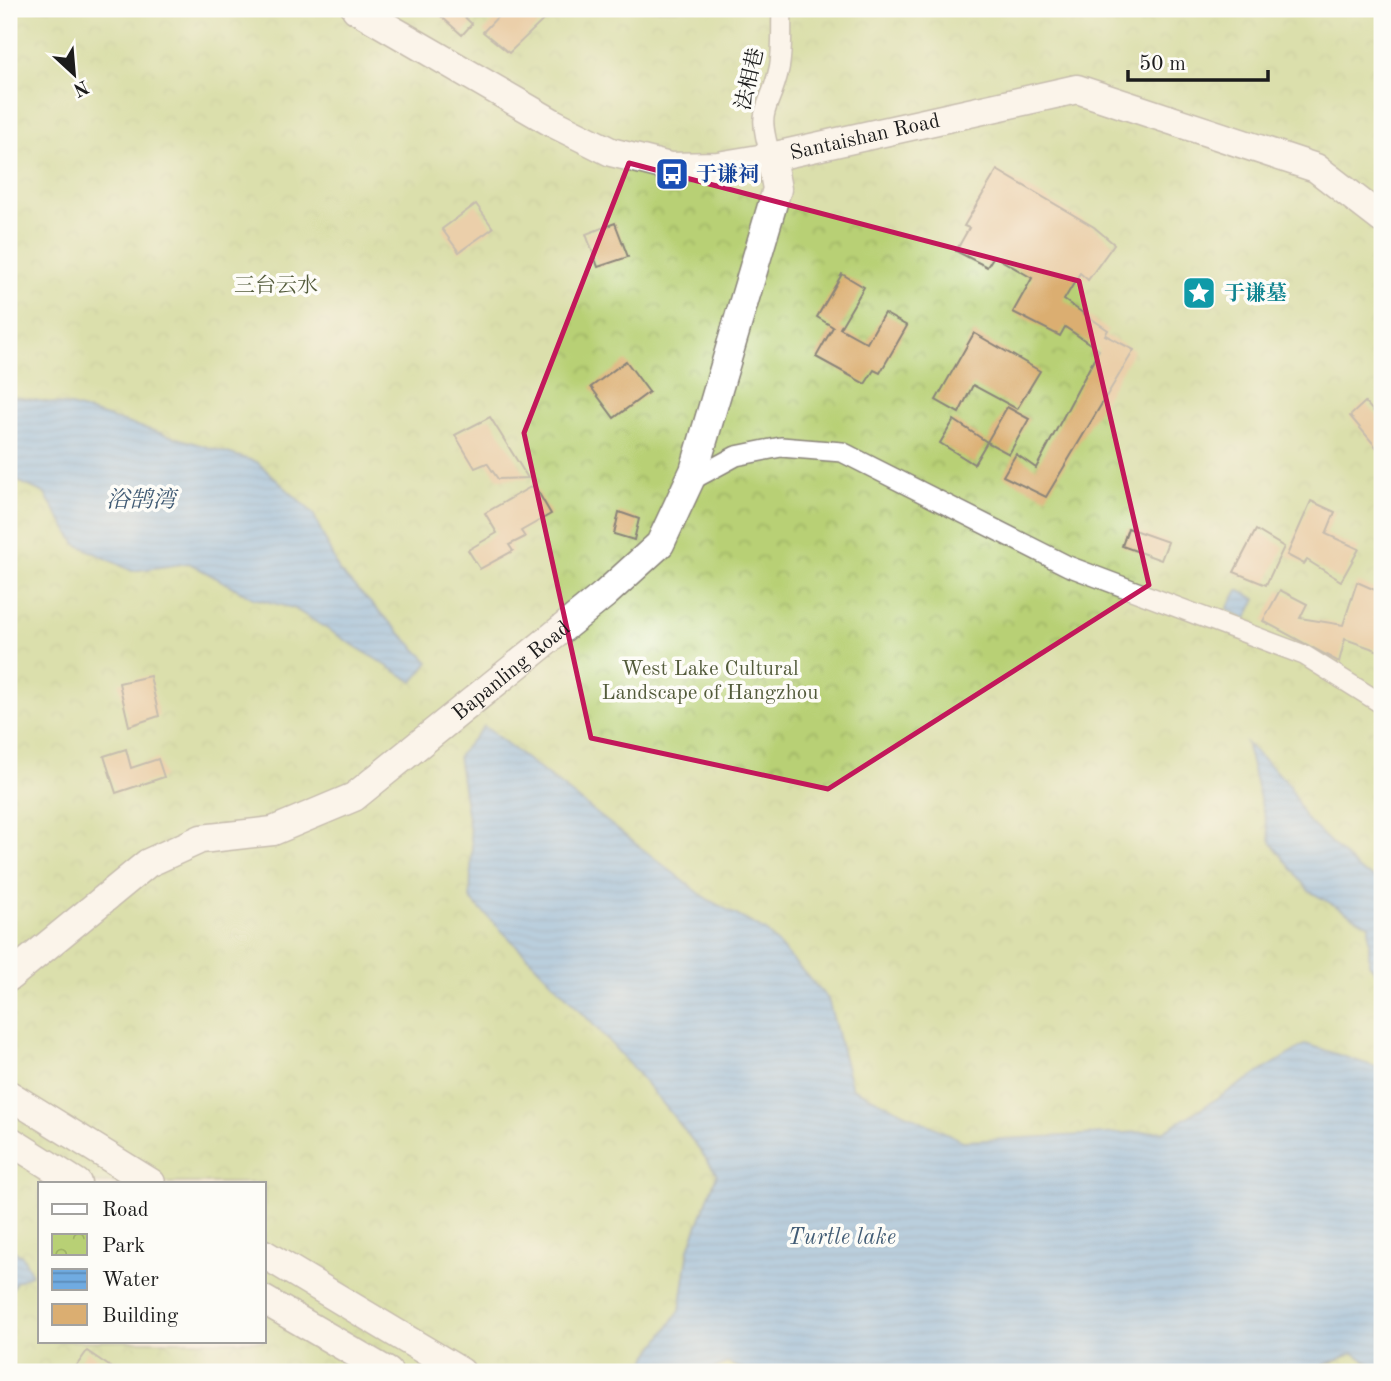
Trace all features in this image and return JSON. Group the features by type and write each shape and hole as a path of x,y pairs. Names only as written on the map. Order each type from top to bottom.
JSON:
{"street":[{"name":"Santaishan Road","path":"356,9 553,123 611,152 670,167 718,166 771,157 1077,89 1316,168 1382,219"},
{"name":"法相巷","path":"771,157 762,118 779,69 782,9"},
{"name":"Bapanling Road","path":"9,977 148,863 201,839 274,831 354,797 606,594 660,544 688,482 777,190 771,157"},
{"path":"688,482 736,456 781,447 842,452 1068,566 1304,655 1382,704"},
{"path":"9,1095 149,1182"},
{"path":"9,1140 76,1182"},
{"path":"266,1255 461,1372"},
{"path":"266,1301 388,1372"}],"highlighted area":[{"path":"629,163 1079,281 1149,585 828,789 591,738 524,433"}],"green space":[{"name":"West Lake Cultural Landscape of Hangzhou","path":"9,9 1382,9 1382,1372 9,1372"}],"water":[{"name":"浴鹄湾","path":"9,396 71,406 257,462 313,513 339,571 429,662 413,682 293,608 253,598 189,563 132,571 76,544 44,493 9,477"},
{"path":"1238,590 1256,599 1246,619 1227,609"},
{"name":"Turtle lake","path":"484,726 707,899 766,931 828,999 852,1088 963,1141 1164,1131 1306,1044 1382,1069 1382,1372 1374,1372 1373,1366 1354,1353 1307,1372 752,1372 727,1363 706,1372 637,1372 680,1310 689,1248 717,1174 631,1066 470,899 472,845 458,756"},
{"path":"1246,743 1288,783 1305,818 1361,872 1382,880 1382,979 1369,964 1369,925 1309,891 1271,842"},
{"path":"9,1247 23,1257 32,1274 16,1282 9,1294"}],"building":[{"path":"433,9 456,9 472,24 462,35"},
{"path":"505,9 555,9 509,53 483,32"},
{"path":"997,170 1094,227 1114,244 1088,280 1080,273 1064,300 1108,330 1105,335 1134,350 1046,497 1003,476 1016,454 1036,468 1099,350 1065,327 1060,336 1013,312 1032,278 994,256 987,267 956,251 969,228 964,226"},
{"path":"476,204 493,228 459,252 442,229"},
{"path":"615,223 628,257 598,267 586,234"},
{"path":"842,274 864,287 840,328 867,343 884,313 907,326 880,373 874,370 865,384 816,357 833,327 817,317"},
{"path":"974,333 1040,371 1017,409 973,385 959,413 936,400"},
{"path":"626,361 649,392 614,418 591,387"},
{"path":"1365,402 1382,421 1382,454 1350,416"},
{"path":"1007,407 1029,419 1009,454 987,442"},
{"path":"490,417 528,478 498,479 487,463 475,468 455,435"},
{"path":"954,420 987,442 974,464 940,443"},
{"path":"534,485 551,514 521,531 525,537 509,545 513,551 480,569 468,550 497,533 485,513"},
{"path":"1311,501 1335,512 1326,534 1359,549 1341,581 1307,560 1304,564 1287,555"},
{"path":"619,512 639,519 634,540 614,534"},
{"path":"1128,528 1168,542 1161,560 1122,546"},
{"path":"1256,530 1284,547 1266,585 1234,572"},
{"path":"1357,582 1382,593 1382,652 1345,639 1339,662 1263,621 1280,590 1307,604 1300,618 1343,625"},
{"path":"150,676 159,716 129,726 119,683"},
{"path":"126,749 131,768 158,759 164,777 116,793 104,756"},
{"path":"87,1351 118,1372 72,1372"}],"place":[{"name":"于谦祠","path":"672,174"},
{"name":"于谦墓","path":"1199,293"}],"park label":[{"name":"三台云水","path":"276,285"}]}
